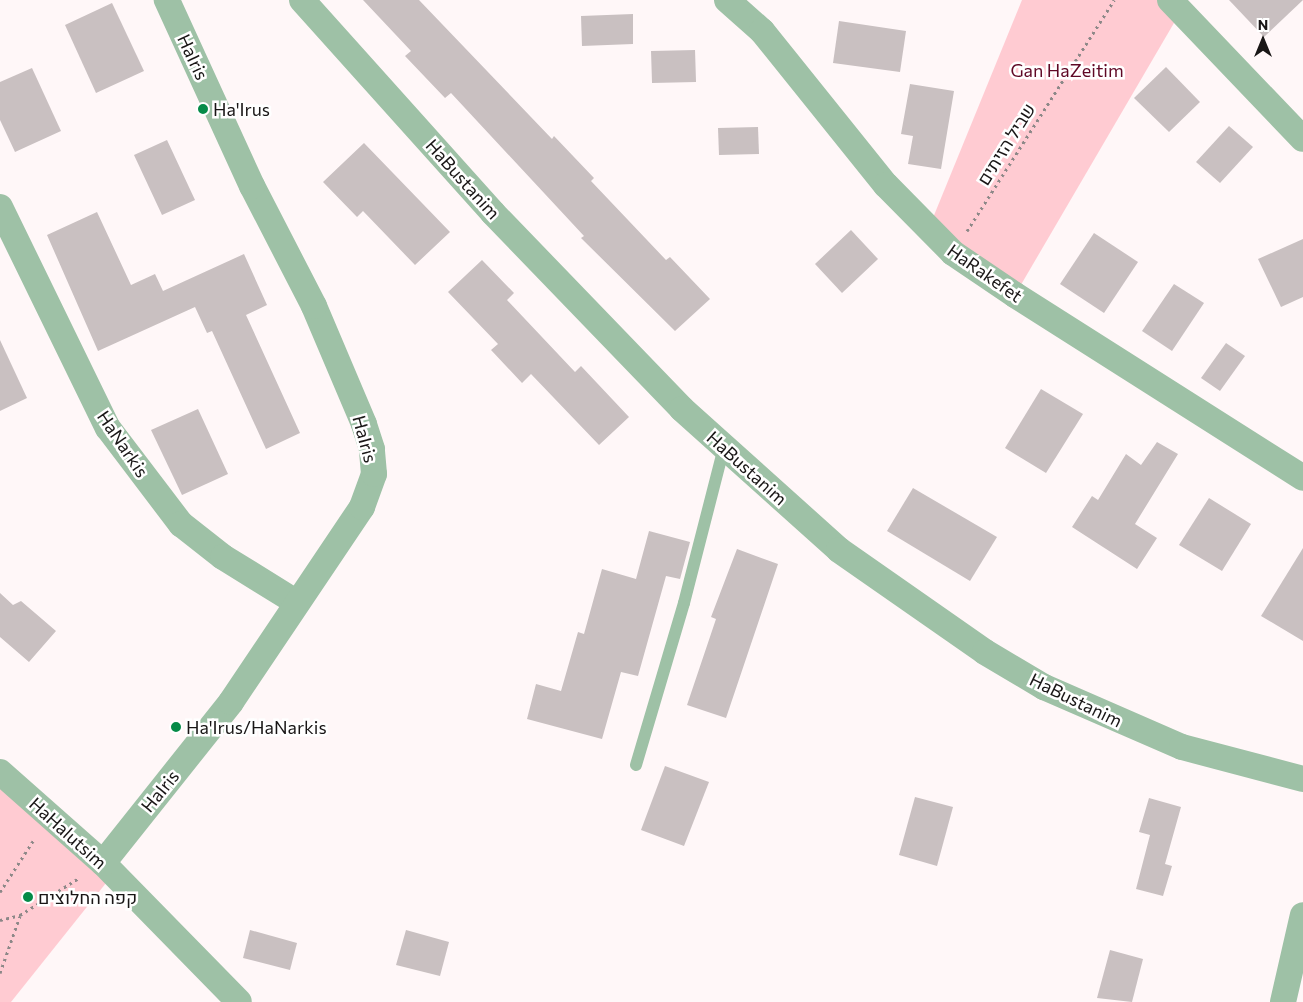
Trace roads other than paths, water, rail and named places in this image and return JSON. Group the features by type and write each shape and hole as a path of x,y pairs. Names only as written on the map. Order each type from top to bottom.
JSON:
{"street":[{"name":"HaIris","path":"102,863 232,702 296,602 362,507 374,474 372,449 314,306 252,186 167,0"},
{"name":"HaBustanim","path":"302,0 493,212 682,409 839,550 985,652 1044,687 1182,747 1303,779"},
{"name":"HaRakefet","path":"727,0 762,31 886,185 954,252 1015,295 1303,478"},
{"path":"1170,0 1303,139"},
{"name":"HaNarkis","path":"0,207 108,428 181,524 223,556 296,602"},
{"name":"HaHalutsim","path":"0,772 102,863 239,1002"},
{"path":"1283,1002 1303,916"}],"lane":[{"path":"636,766 684,603 724,447"}],"place":[{"name":"Ha'Irus","path":"203,109"},
{"name":"Ha'Irus/HaNarkis","path":"176,727"},
{"name":"קפה החלוצים","path":"28,897"}],"park label":[{"name":"Gan HaZeitim","path":"1067,70"}]}
